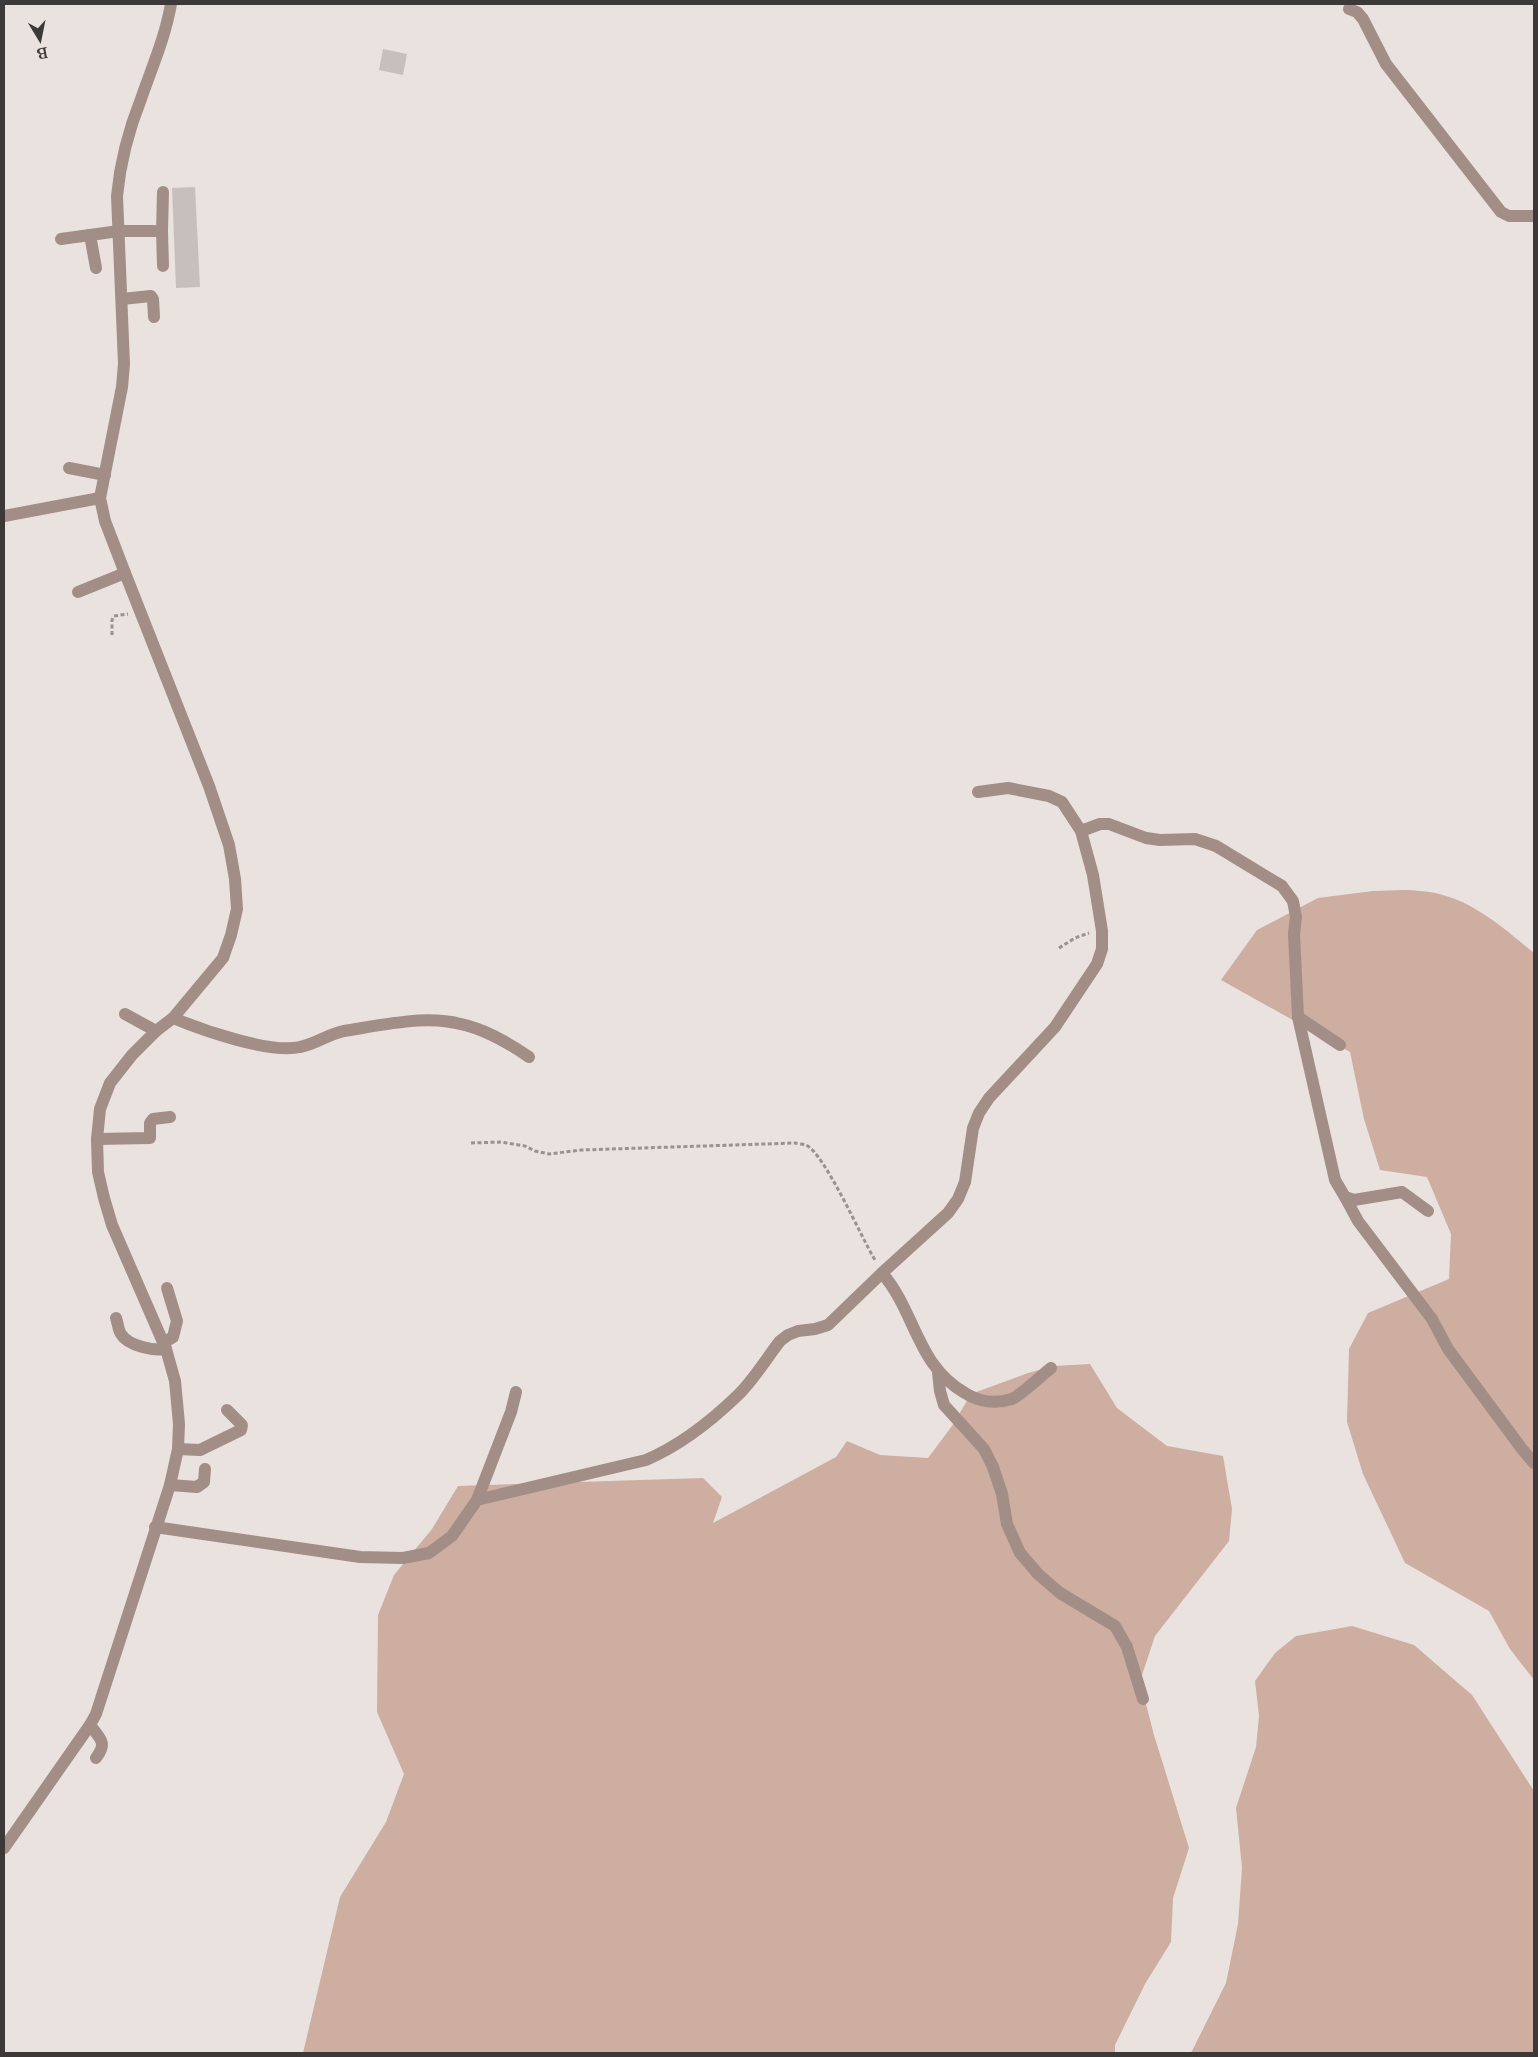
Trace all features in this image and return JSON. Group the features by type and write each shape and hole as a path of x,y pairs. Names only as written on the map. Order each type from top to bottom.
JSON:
{"street":[{"path":"5,1842 96,1714 170,1484 178,1449 180,1424 175,1381 165,1346 112,1225 98,1172 97,1139 100,1109 110,1083 132,1055 172,1018 223,958 231,935 236,909 235,879 229,845 209,786 125,573 106,521 100,498 122,387 124,337 117,196 119,177 140,101 163,42 171,4"},
{"path":"1349,9 1357,12 1363,19 1386,64 1501,212 1509,216 1534,216"},
{"path":"162,192 163,266"},
{"path":"61,239 119,232 162,231"},
{"path":"90,235 96,268"},
{"path":"122,299 151,296 153,299 154,317"},
{"path":"69,468 105,475"},
{"path":"4,516 100,498"},
{"path":"78,592 125,573"},
{"path":"477,1500 646,1460 668,1451 686,1440 738,1395 780,1341 788,1335 828,1324 948,1213 958,1199 965,1182 973,1128 979,1112 989,1098 1055,1027 1097,964 1102,949 1102,931 1093,875 1080,831 1058,798 1008,788 978,792"},
{"path":"1080,831 1100,824 1109,824 1146,838 1160,840 1195,839 1216,846 1282,886 1293,901 1296,917 1294,934 1298,1018 1334,1180 1358,1221 1432,1319 1448,1349 1534,1463"},
{"path":"125,1014 156,1031"},
{"path":"172,1018 200,1029 236,1039 276,1047 298,1048 344,1031 418,1020 448,1021 465,1024 501,1038 529,1057"},
{"path":"1298,1018 1340,1045"},
{"path":"97,1139 150,1138 150,1123 153,1119 170,1117"},
{"path":"1345,1197 1354,1200 1402,1192 1428,1211"},
{"path":"882,1273 893,1286 925,1353 938,1372 954,1387 974,1399 991,1402 1013,1398 1051,1368"},
{"path":"116,1318 120,1334 124,1338 147,1349 157,1351 173,1338 178,1321 167,1288"},
{"path":"938,1372 944,1405 984,1449 993,1467 1002,1494 1007,1524 1020,1553 1038,1574 1060,1593 1114,1626 1127,1647 1143,1700"},
{"path":"156,1527 360,1557 403,1558 429,1552 452,1536 477,1500 511,1412 516,1392"},
{"path":"178,1449 200,1450 241,1430 242,1425 227,1410"},
{"path":"170,1484 197,1487 204,1482 206,1469"},
{"path":"90,1725 103,1742 102,1750 96,1758"}],"path":[{"path":"112,635 112,620 114,616 140,612"},
{"path":"1059,948 1086,934 1102,931"},
{"path":"471,1143 501,1142 525,1146 549,1154 581,1150 795,1143 807,1146 819,1158 882,1273"}],"shaded area":[{"path":"1414,890 1437,893 1452,898 1482,913 1534,953 1534,1680 1510,1649 1489,1611 1405,1563 1363,1474 1347,1422 1349,1349 1368,1313 1449,1279 1451,1234 1427,1177 1380,1170 1364,1119 1350,1052 1221,980 1257,930 1318,898 1373,891"},
{"path":"1090,1364 1117,1408 1167,1446 1223,1456 1232,1509 1229,1541 1155,1636 1140,1681 1154,1735 1189,1848 1173,1898 1171,1942 1145,1984 1115,2045 1115,2053 303,2053 340,1897 386,1822 404,1774 377,1712 378,1615 394,1575 432,1529 458,1486 703,1478 722,1497 713,1523 836,1457 847,1441 880,1455 928,1458 952,1426 971,1394 1028,1373 1054,1366"},
{"path":"1352,1626 1414,1645 1472,1695 1534,1791 1534,2053 1191,2053 1226,1983 1238,1924 1242,1868 1236,1808 1256,1747 1259,1716 1255,1681 1275,1653 1296,1636"}],"building":[{"path":"383,49 407,54 403,75 379,70"},
{"path":"195,187 200,287 176,288 172,188"}]}
